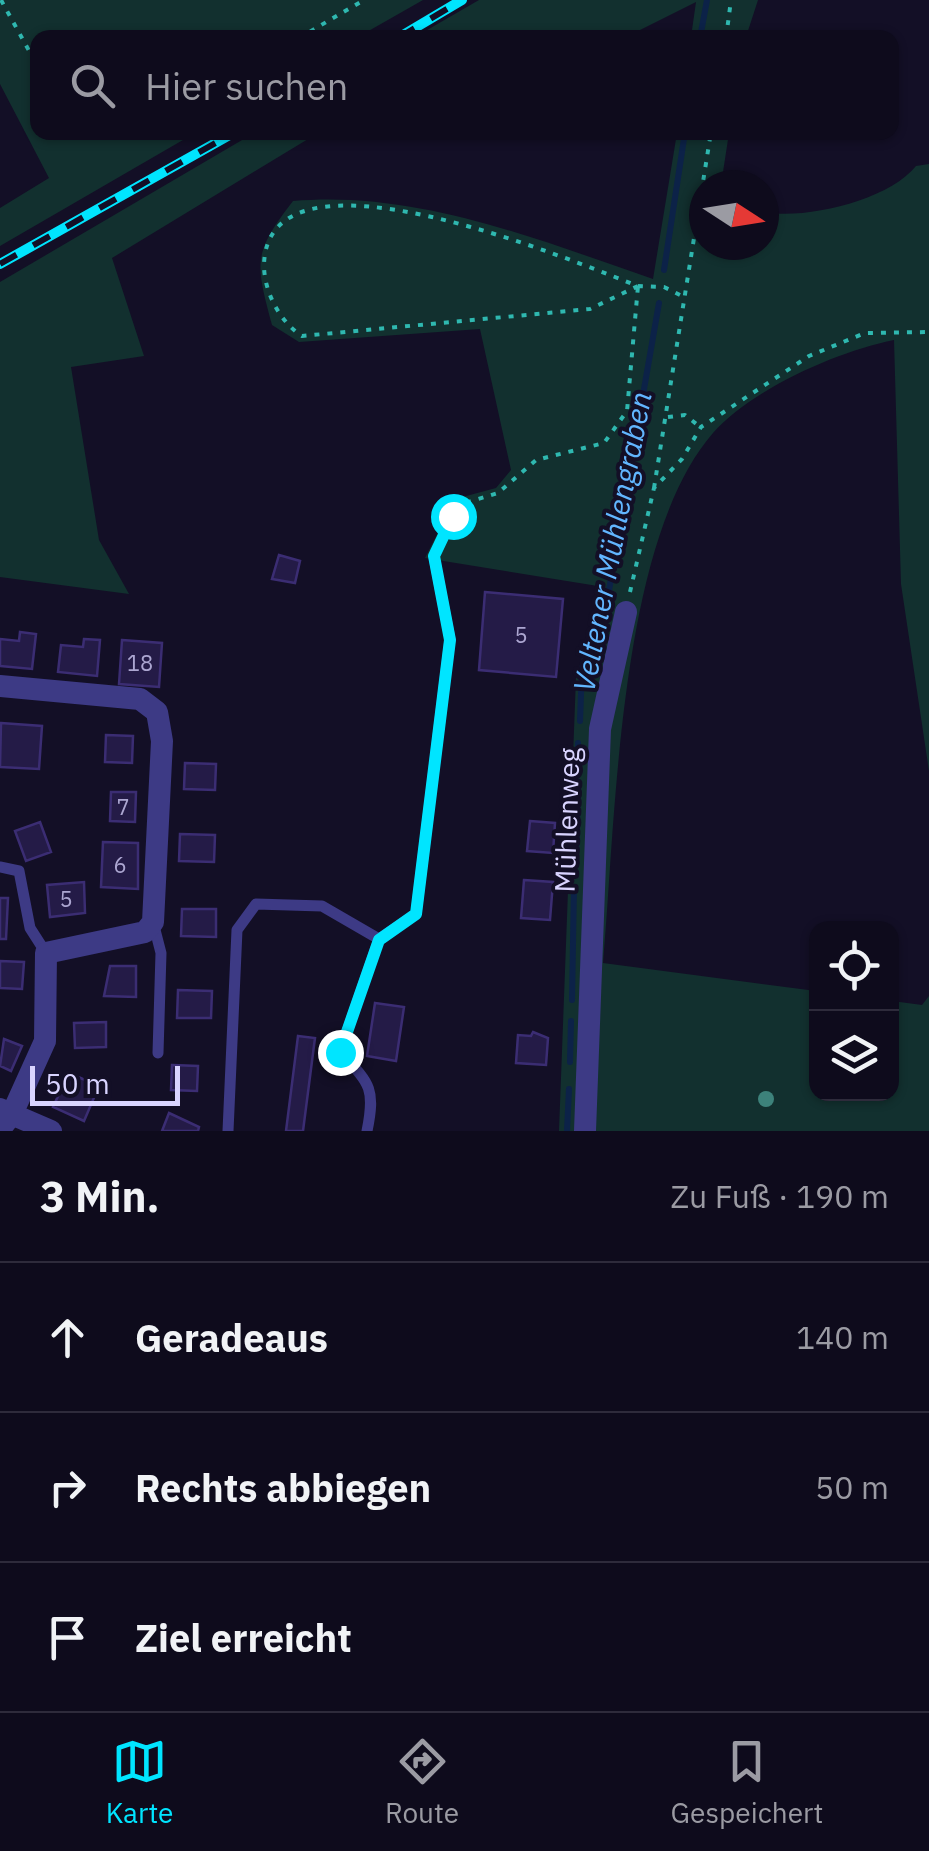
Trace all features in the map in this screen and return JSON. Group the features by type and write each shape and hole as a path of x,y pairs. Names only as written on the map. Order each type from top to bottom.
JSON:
{"street":[{"name":"Mühlenweg","path":"585,1131 600,729 626,612"},
{"path":"0,686 140,699 157,712 162,742 153,922 145,932 46,952 46,1041 4,1118 51,1131"}],"lane":[{"path":"368,1131 373,1102 370,1084 340,1052 379,940 416,914 450,640 434,556"},
{"path":"0,867 20,871 30,928 46,952"},
{"path":"228,1131 237,930 256,904 322,906 379,940"},
{"path":"153,922 161,954 158,1053"}],"path":[{"path":"0,0 30,52"},
{"path":"313,30 364,0"},
{"path":"727,30 731,0"},
{"path":"626,612 668,418 710,140"},
{"path":"638,286 590,309 302,336 286,326 264,264 271,239 287,216 308,207 338,204 487,228 638,286 664,286 686,298"},
{"path":"434,556 453,516 465,503 498,493 536,460 604,442 617,428 627,411 638,286"},
{"path":"654,488 682,459 701,427 808,356 865,334 929,332"},
{"path":"668,418 685,415 701,427"}],"green space":[{"path":"0,0 423,0 370,30 30,30 30,140 183,140 0,246 0,208 49,178 0,84"},
{"path":"479,0 758,0 748,30 692,30 696,2 640,30 427,30"},
{"path":"242,140 306,140 112,258 144,356 71,367 99,540 129,594 0,577 0,282"},
{"path":"676,140 728,140 723,170 689,170 689,260 779,260 779,214 846,205 887,189 916,166 929,164 929,771 901,584 894,340 822,363 750,401 713,433 682,481 658,542 627,685 603,963 809,990 809,1101 899,1101 899,1002 922,1005 929,996 929,1131 559,1131 576,677 604,587 425,558 455,499 496,488 511,470 480,329 299,342 272,325 261,272 264,246 293,201 386,203 522,234 653,279"}],"building":[{"path":"279,555 300,561 295,583 272,579"},
{"path":"485,592 563,599 556,677 479,670"},
{"path":"20,632 36,634 32,669 0,666 0,639 19,641"},
{"path":"84,639 100,640 97,676 58,672 61,645 83,647"},
{"path":"122,640 162,643 159,687 119,684"},
{"path":"1,723 42,726 39,769 0,767"},
{"path":"106,735 133,736 132,763 105,762"},
{"path":"185,763 216,764 215,790 184,789"},
{"path":"111,792 136,792 135,822 110,821"},
{"path":"530,821 555,823 553,853 527,851"},
{"path":"40,822 51,852 26,861 15,831"},
{"path":"180,834 215,835 214,862 179,861"},
{"path":"103,842 138,843 138,889 101,887"},
{"path":"524,880 553,882 550,920 521,918"},
{"path":"84,882 85,913 50,917 47,885"},
{"path":"0,898 8,898 6,939 0,939"},
{"path":"182,909 216,909 216,937 181,936"},
{"path":"0,961 24,962 22,989 0,988"},
{"path":"110,966 136,966 136,997 104,996"},
{"path":"178,990 212,991 211,1018 177,1018"},
{"path":"375,1003 404,1007 396,1061 367,1056"},
{"path":"106,1022 106,1047 75,1048 74,1023"},
{"path":"533,1032 548,1038 546,1065 516,1063 518,1035 531,1036"},
{"path":"298,1036 315,1038 303,1131 286,1131"},
{"path":"4,1039 22,1046 11,1071 0,1066"},
{"path":"172,1065 198,1066 197,1091 171,1090"},
{"path":"69,1073 99,1086 84,1121 53,1107"},
{"path":"169,1113 199,1127 198,1131 162,1131"}],"waterway":[{"name":"Veltener Mühlengraben","path":"701,30 707,0"},
{"name":"Veltener Mühlengraben","path":"664,270 684,140"},
{"name":"Veltener Mühlengraben","path":"580,721 582,668 608,596 659,303"},
{"name":"Veltener Mühlengraben","path":"578,743 578,765"},
{"name":"Veltener Mühlengraben","path":"576,852 578,790"},
{"name":"Veltener Mühlengraben","path":"572,1000 574,887"},
{"name":"Veltener Mühlengraben","path":"570,1062 571,1021"},
{"name":"Veltener Mühlengraben","path":"567,1131 569,1089"}],"railway":[{"path":"411,30 462,0"},
{"path":"0,264 221,140"}],"route":[{"path":"340,1052 379,940 416,914 450,640 434,556 453,516"}]}
